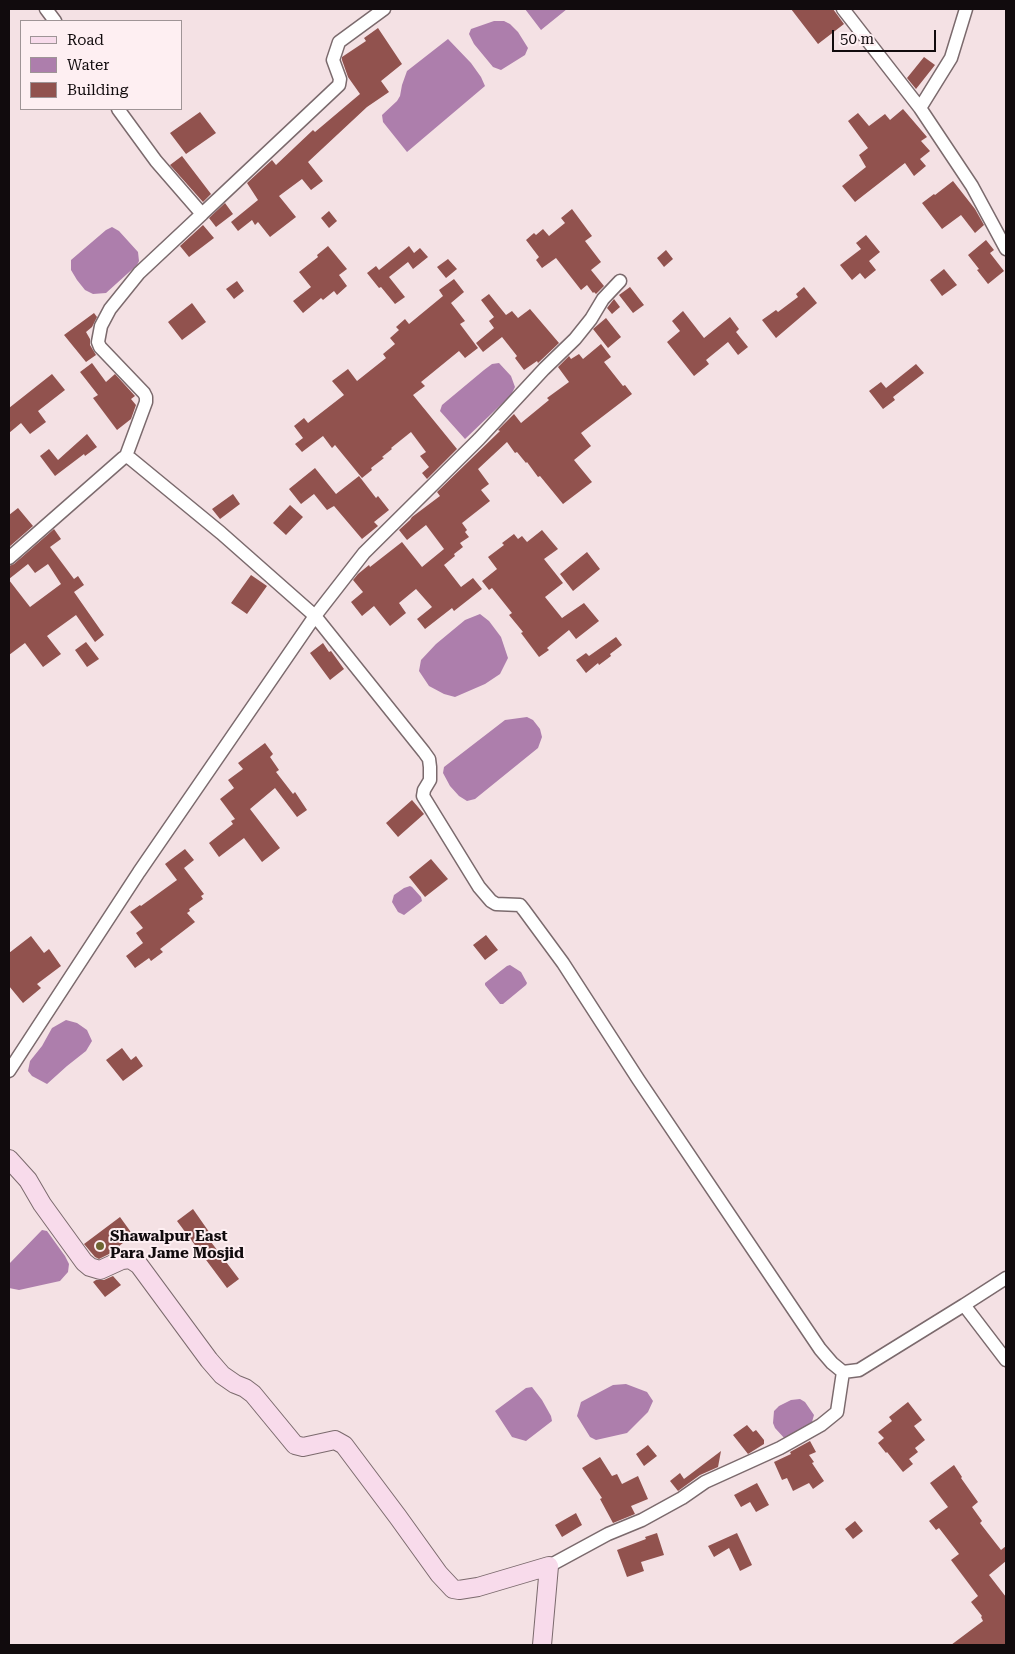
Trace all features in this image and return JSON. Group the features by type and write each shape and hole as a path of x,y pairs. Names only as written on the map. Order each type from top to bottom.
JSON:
{"street":[{"path":"46,9 54,20"},
{"path":"9,558 126,456 146,402 146,397 100,347 98,342 102,326 110,309 139,273 339,85 340,78 333,60 339,42 384,9"},
{"path":"843,9 920,108 972,186 1006,250"},
{"path":"920,108 951,58 966,9"},
{"path":"119,110 156,161 202,214"},
{"path":"9,1071 139,872 316,616 364,553 479,439 544,369 575,339 591,319 603,299 620,282"},
{"path":"126,456 221,533 316,616 429,759 430,780 423,796 479,887 491,902 520,905 524,910 563,963 638,1079 820,1349 832,1363 843,1372 859,1370 1006,1278"},
{"path":"9,1159 28,1180 42,1204 90,1268 100,1270 122,1260 130,1260 140,1265 208,1360 222,1375 253,1394 295,1445 303,1447 335,1440 344,1445 439,1574 453,1589 478,1587 549,1566 608,1534 642,1520 682,1498 705,1482 780,1448 822,1425 836,1412 843,1372"},
{"path":"964,1305 1006,1360"},
{"path":"542,1645 549,1566"}],"water":[{"path":"525,9 567,9 541,30"},
{"path":"494,21 504,21 510,24 518,32 528,48 525,55 501,70 493,67 474,44 469,34 471,29"},
{"path":"448,39 471,63 485,86 407,152 383,122 382,115 400,96 407,71"},
{"path":"112,227 119,231 138,252 139,261 106,293 93,294 85,290 77,280 71,270 71,260"},
{"path":"499,363 511,376 515,387 511,395 465,439 440,411 442,405 492,364"},
{"path":"480,614 489,621 501,637 508,658 500,674 485,684 455,697 444,694 429,686 419,671 421,660 436,644 465,620"},
{"path":"527,717 533,720 540,729 542,737 538,748 475,799 467,801 459,796 450,786 443,773 444,767 505,720"},
{"path":"410,886 421,897 422,901 404,915 398,912 392,902 394,895"},
{"path":"510,965 521,972 527,983 503,1004 500,1004 485,983"},
{"path":"66,1020 77,1023 87,1030 92,1041 86,1051 47,1084 32,1076 28,1071 30,1061 42,1046 52,1028"},
{"path":"42,1230 47,1231 65,1256 69,1264 68,1272 60,1281 19,1290 9,1288 9,1264"},
{"path":"626,1384 647,1392 653,1401 648,1412 627,1433 596,1440 590,1437 577,1416 581,1402 613,1385"},
{"path":"532,1387 542,1400 552,1421 526,1441 512,1437 495,1411 526,1388"},
{"path":"800,1399 805,1402 814,1415 812,1422 786,1440 775,1428 773,1423 774,1411 791,1400"}],"building":[{"path":"791,9 833,9 844,24 818,44"},
{"path":"378,28 402,64 381,81 389,92 367,107 308,162 323,181 311,190 302,179 279,196 296,217 270,237 258,222 255,225 252,220 238,231 231,222 258,200 247,183 272,160 276,165 313,130 315,132 360,94 348,77 342,57 366,41 364,38"},
{"path":"924,57 935,65 916,89 907,78"},
{"path":"903,109 927,137 921,141 930,151 920,159 926,166 914,176 905,163 855,202 842,186 866,167 859,155 868,148 848,121 858,113 869,126 885,114 890,120"},
{"path":"200,112 216,133 186,154 170,133"},
{"path":"182,156 211,194 203,202 170,165"},
{"path":"953,181 975,209 984,225 975,233 961,215 942,229 922,203"},
{"path":"225,203 233,214 216,227 209,218"},
{"path":"572,209 592,236 585,241 601,262 591,270 604,286 596,294 587,285 581,290 556,258 542,268 536,260 539,257 526,240 534,233 536,235 543,229 549,236 565,223 561,218"},
{"path":"329,211 337,221 329,228 321,218"},
{"path":"203,225 214,238 189,257 180,246"},
{"path":"866,235 880,252 869,261 876,270 865,279 860,273 852,280 840,265 861,249 856,243"},
{"path":"986,240 994,250 990,253 1004,271 988,284 968,255"},
{"path":"328,246 347,269 339,275 347,286 337,295 334,291 323,300 321,298 303,313 293,301 311,287 299,272 318,257 317,255"},
{"path":"409,246 414,253 420,248 428,257 413,269 408,262 389,277 405,297 395,304 367,273 376,266 379,270"},
{"path":"666,250 673,259 664,267 657,258"},
{"path":"448,259 457,269 446,278 437,267"},
{"path":"944,269 957,285 942,296 930,280"},
{"path":"454,279 464,292 451,303 465,321 460,324 478,348 465,358 459,351 421,382 425,386 413,395 457,449 427,479 422,473 429,467 420,456 426,452 411,432 391,448 382,457 384,458 362,478 335,445 332,448 323,436 302,452 295,444 303,438 294,426 304,418 308,423 344,395 332,381 348,369 357,381 386,358 383,354 395,344 390,338 399,330 396,327 405,319 409,324 443,296 439,290"},
{"path":"237,281 244,291 234,299 226,289"},
{"path":"630,287 644,305 633,313 619,295"},
{"path":"804,287 817,303 776,338 762,320 776,310 778,312 798,297 796,294"},
{"path":"489,294 506,315 512,311 518,318 530,309 559,343 538,363 537,361 524,370 515,358 517,356 502,337 483,352 476,343 494,328 489,321 494,317 481,300"},
{"path":"614,299 620,307 612,314 607,308"},
{"path":"192,303 206,322 182,340 168,322"},
{"path":"683,311 704,338 730,317 739,329 736,332 748,347 738,355 728,342 706,360 709,364 694,376 667,342 680,331 672,321"},
{"path":"94,313 97,317 92,327 86,332 90,339 90,345 96,355 86,362 64,335"},
{"path":"606,318 621,337 608,348 593,329"},
{"path":"601,344 611,357 604,362 623,386 625,385 632,394 581,433 591,446 574,460 592,482 563,504 540,476 538,477 527,462 517,452 515,453 507,442 478,469 489,484 481,490 490,501 462,523 469,537 460,543 463,547 444,565 461,587 473,578 482,589 454,611 452,608 425,629 417,619 432,607 416,589 399,603 406,613 390,626 374,606 362,616 351,602 363,592 353,580 358,574 402,542 422,567 444,549 426,525 407,540 399,530 412,517 440,496 437,492 500,431 498,430 514,414 521,423 549,400 547,398 569,382 558,367 569,356 571,359 579,354 583,359"},
{"path":"92,363 106,382 115,374 135,396 131,399 136,405 131,419 117,430 93,398 98,395 80,372"},
{"path":"916,364 924,373 893,397 895,400 883,409 869,391 881,382 886,388"},
{"path":"52,374 65,390 38,411 46,422 30,434 21,423 9,433 9,408"},
{"path":"87,434 97,447 85,456 84,454 55,476 40,456 49,449 58,460"},
{"path":"315,468 336,494 359,476 376,498 378,496 389,510 374,522 378,526 362,539 334,506 327,510 314,494 301,504 289,489"},
{"path":"233,494 240,504 220,519 212,509"},
{"path":"290,505 303,517 286,535 273,523"},
{"path":"18,508 33,526 9,547 9,515"},
{"path":"54,529 61,539 50,547 74,579 78,576 84,585 74,592 104,635 95,642 76,615 47,636 61,654 43,667 25,643 9,655 9,580 30,607 61,584 48,564 35,573 28,564 9,579 9,566 14,564"},
{"path":"542,530 558,549 544,559 563,583 545,597 562,618 584,603 599,621 576,639 569,630 539,657 521,633 523,632 509,615 512,613 492,588 489,590 482,581 497,569 488,557 504,545 502,543 514,534 518,539 522,536 527,542"},
{"path":"587,552 600,569 573,591 560,574"},
{"path":"251,575 267,586 247,614 231,603"},
{"path":"616,637 622,645 610,654 611,656 599,665 598,663 586,673 576,660 586,653 589,656"},
{"path":"86,642 99,659 87,667 75,650"},
{"path":"323,643 344,669 330,680 310,653"},
{"path":"265,743 273,754 270,757 279,770 276,772 293,794 295,792 307,810 297,817 275,788 250,809 280,848 262,862 244,838 219,857 209,843 233,824 231,821 235,819 220,799 234,788 228,780 243,769 238,763"},
{"path":"412,800 424,814 398,837 386,823"},
{"path":"185,849 194,860 184,868 204,894 201,896 203,899 189,909 190,911 187,913 195,922 160,949 163,952 151,961 149,958 135,968 126,956 143,943 136,933 143,928 130,912 177,880 165,864"},
{"path":"431,859 448,879 425,897 409,877"},
{"path":"486,935 498,950 485,960 473,945"},
{"path":"31,936 44,953 49,949 61,966 37,984 41,988 23,1003 9,986 9,953"},
{"path":"122,1048 131,1060 136,1056 143,1066 123,1081 106,1060"},
{"path":"193,1209 214,1239 211,1242 239,1279 227,1288 177,1221"},
{"path":"120,1217 133,1235 109,1254 99,1259 95,1257 84,1244"},
{"path":"113,1276 121,1285 105,1297 93,1282"},
{"path":"908,1402 922,1420 914,1426 925,1440 915,1448 918,1452 909,1459 913,1464 903,1472 878,1443 884,1438 878,1432 892,1421 889,1417"},
{"path":"747,1425 753,1432 756,1430 764,1440 764,1444 748,1454 733,1435"},
{"path":"810,1441 816,1452 809,1455 824,1481 813,1489 809,1483 793,1491 787,1478 782,1480 774,1462 791,1454 790,1452"},
{"path":"648,1445 657,1456 644,1466 636,1454"},
{"path":"721,1451 718,1467 700,1475 678,1491 670,1481 680,1473 684,1479"},
{"path":"600,1457 612,1476 617,1474 622,1484 638,1476 648,1499 631,1506 635,1514 613,1523 600,1499 602,1498 582,1468"},
{"path":"954,1465 978,1502 972,1507 982,1521 980,1523 1001,1550 1006,1546 1006,1561 989,1575 1006,1597 1006,1645 951,1645 983,1621 982,1616 971,1602 978,1596 951,1560 959,1554 939,1528 936,1530 929,1521 948,1507 930,1483"},
{"path":"757,1483 769,1505 756,1512 750,1502 741,1507 734,1495"},
{"path":"576,1513 582,1525 562,1537 555,1525"},
{"path":"855,1521 863,1531 853,1539 845,1529"},
{"path":"657,1533 664,1555 641,1562 644,1571 627,1577 617,1550"},
{"path":"737,1533 752,1565 740,1571 729,1548 714,1557 708,1546"}],"place":[{"name":"Shawalpur East Para Jame Mosjid","path":"100,1246"}]}
